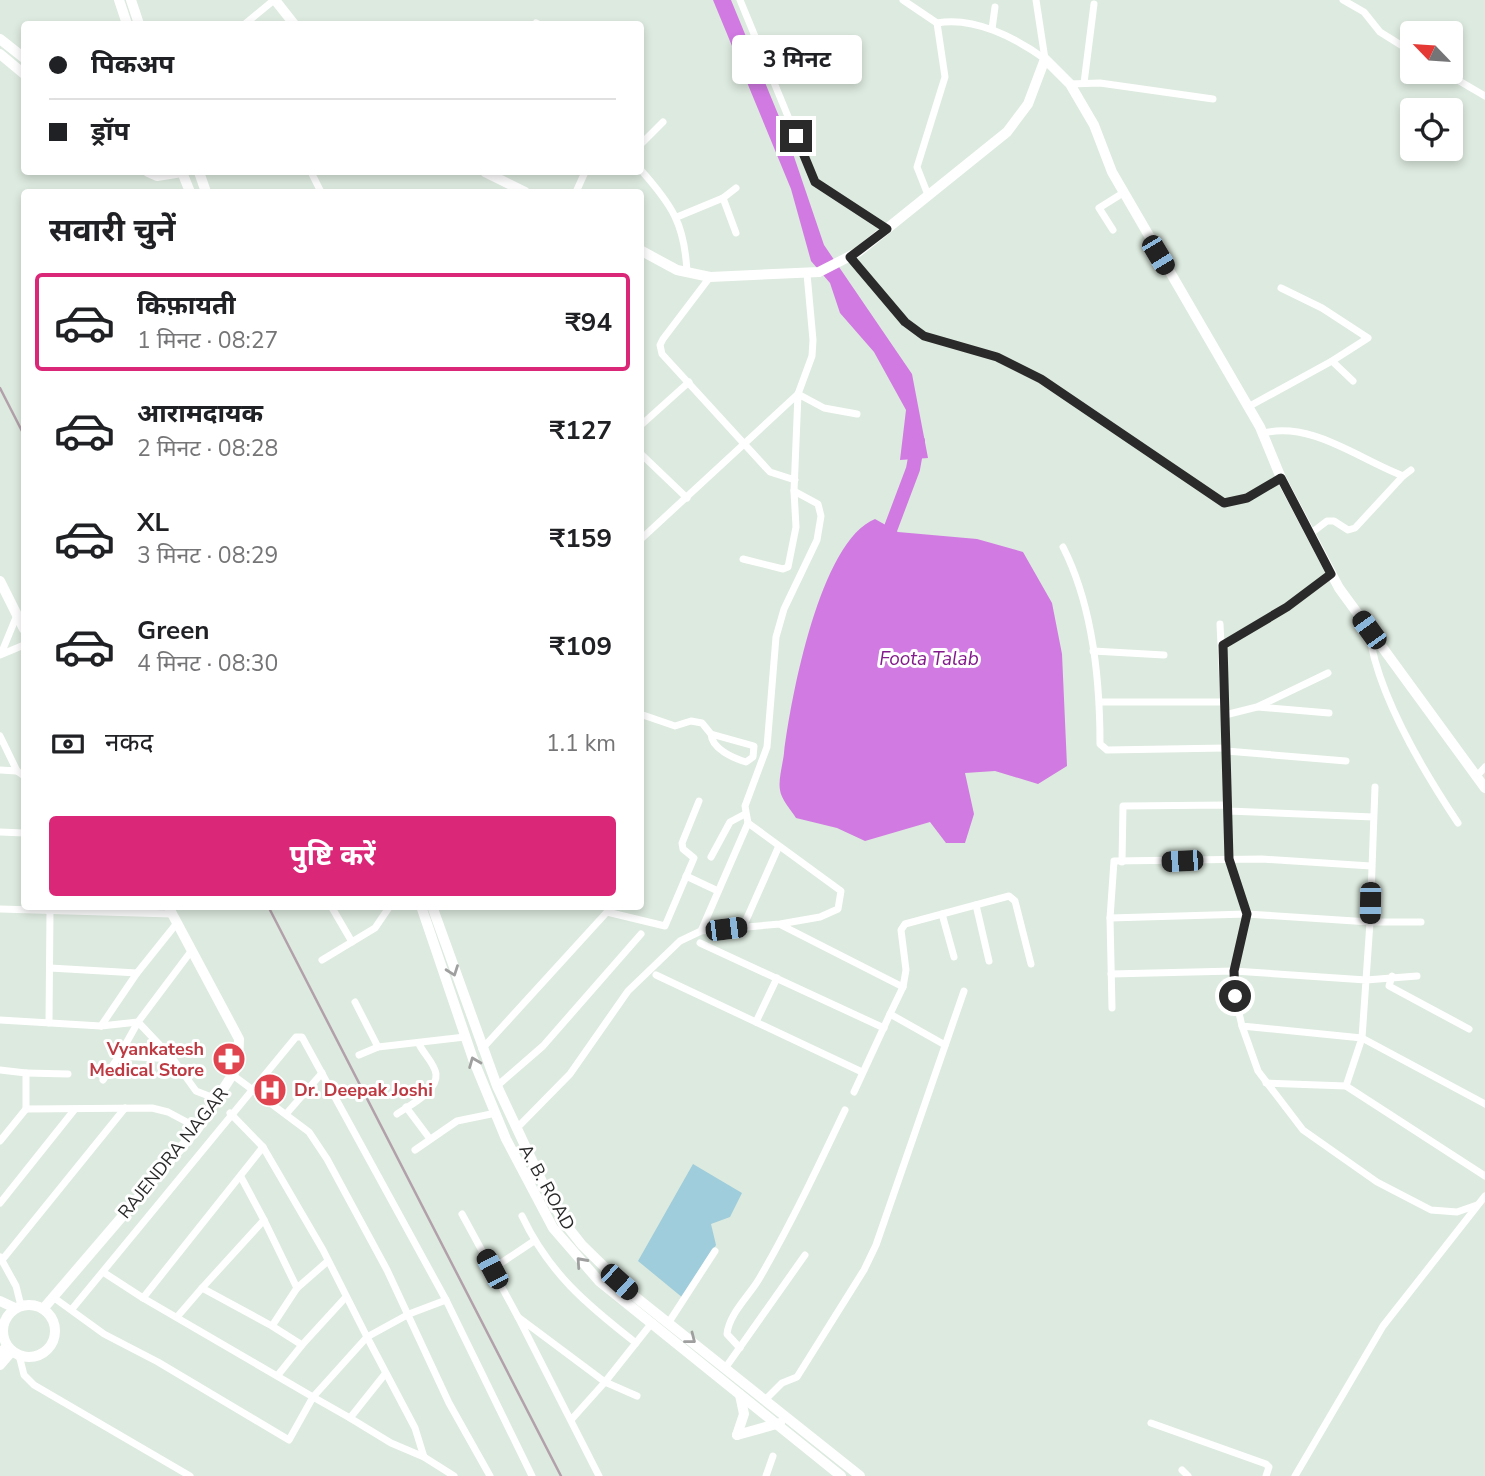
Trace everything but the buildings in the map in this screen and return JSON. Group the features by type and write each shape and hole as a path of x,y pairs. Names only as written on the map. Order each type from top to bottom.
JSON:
{"main road":[{"path":"118,0 126,21"},
{"path":"131,0 138,21"},
{"path":"276,1 292,21"},
{"path":"0,39 21,56"},
{"path":"0,54 21,72"},
{"path":"644,252 687,273 710,277 813,273 847,258 1007,132 1028,104 1045,59 1069,85 1094,125 1112,173 1263,433 1281,478 1331,574 1485,788"},
{"path":"489,175 505,189"},
{"name":"A. B. ROAD","path":"422,910 465,1037 496,1113 553,1228 599,1281 841,1476"},
{"name":"A. B. ROAD","path":"433,910 497,1086 564,1222 582,1245 633,1295 787,1415 860,1476"},
{"path":"0,1301 18,1307 43,1309 55,1326 53,1341 35,1356 9,1351 1,1325 18,1307"},
{"path":"748,1384 740,1395 744,1415 737,1435 779,1425 787,1415"},
{"path":"758,1409 766,1399"}],"street":[{"path":"740,0 815,182 887,229"},
{"path":"903,0 937,23 951,20 992,29 1045,59"},
{"path":"1036,0 1045,59"},
{"path":"1343,0 1364,12 1380,32 1400,44"},
{"path":"249,21 276,1"},
{"path":"1084,83 1094,4"},
{"path":"992,29 995,7"},
{"path":"928,195 917,167 945,77 937,23"},
{"path":"1069,85 1084,83 1213,99"},
{"path":"1463,83 1485,96"},
{"path":"644,141 663,122"},
{"path":"644,173 670,202 677,218 685,241 687,273"},
{"path":"677,218 723,198 736,188"},
{"path":"1113,230 1099,208 1124,193"},
{"path":"723,198 736,233"},
{"path":"847,258 905,322 924,336 997,357 1041,379 1224,503 1247,498 1281,478"},
{"path":"743,558 783,569 789,567 796,527 794,480 798,394 812,356 813,273"},
{"path":"710,277 660,345 662,354 774,475 794,480"},
{"path":"1248,407 1368,338 1322,308 1281,288"},
{"path":"1332,361 1353,380"},
{"path":"644,422 689,382"},
{"path":"798,394 824,408 857,414"},
{"path":"644,536 746,445 798,394"},
{"path":"1263,433 1281,429 1304,432 1403,476"},
{"path":"644,457 687,498"},
{"path":"1310,534 1331,520 1348,530 1355,528 1411,470"},
{"path":"516,1129 570,1073 628,991 680,941 701,931 780,924 831,914 838,909 842,899 841,891 778,848 748,823 744,814 767,747 773,656 779,622 808,563 821,527 818,504 794,491"},
{"path":"1063,547 1076,573 1093,651 1100,702 1100,744 1107,750 1226,750 1346,761"},
{"path":"1223,645 1287,607 1331,574"},
{"path":"0,581 21,623"},
{"path":"1,655 17,615"},
{"path":"1220,624 1223,645 1229,859 1247,914 1234,971 1235,996 1242,1026 1258,1071 1303,1130 1377,1182 1431,1210 1457,1212 1479,1204"},
{"path":"1369,630 1374,663 1426,773 1458,823"},
{"path":"1,655 21,646"},
{"path":"1093,651 1164,655"},
{"path":"1225,715 1257,707 1328,673"},
{"path":"1100,702 1225,702"},
{"path":"1257,707 1329,713"},
{"path":"644,715 675,726 697,721 711,734 716,747 740,761 746,762 753,757 755,750 750,744 711,734"},
{"path":"0,736 17,771 21,774"},
{"path":"1476,776 1485,767"},
{"path":"0,770 17,771"},
{"path":"1346,1086 1362,1038 1375,787"},
{"path":"612,910 665,926 694,858 683,849 682,843 699,801"},
{"path":"1122,862 1123,806 1228,808 1373,817"},
{"path":"711,857 730,821 744,814"},
{"path":"701,931 748,823"},
{"path":"0,832 21,833"},
{"path":"743,927 778,848"},
{"path":"1112,1008 1110,918 1114,862 1229,859 1371,866"},
{"path":"686,876 718,891"},
{"path":"855,1092 903,987 906,971 901,930 905,924 1013,897 1031,964"},
{"path":"976,905 989,961"},
{"path":"0,909 21,908"},
{"path":"45,910 66,910"},
{"path":"99,910 172,914 101,1026"},
{"path":"333,910 352,942"},
{"path":"322,960 378,926 388,910"},
{"path":"482,1049 608,910"},
{"path":"49,1023 50,911"},
{"name":"RAJENDRA NAGAR","path":"43,1309 198,1128 234,1076 240,1053 240,1039 172,914"},
{"path":"942,914 954,957"},
{"path":"1110,918 1247,914 1370,922 1422,922"},
{"path":"780,924 903,987"},
{"path":"497,1086 543,1046 641,934"},
{"path":"700,943 884,1028"},
{"path":"103,1080 138,1022 192,950"},
{"path":"50,968 137,973"},
{"path":"1111,974 1234,971 1366,980 1417,976"},
{"path":"656,975 862,1072"},
{"path":"1392,976 1389,986 1469,1029"},
{"path":"756,1022 777,978"},
{"path":"766,1399 782,1383 797,1377 864,1270 876,1245 964,990"},
{"path":"355,1002 378,1047"},
{"path":"890,1014 945,1045"},
{"path":"0,1020 101,1026 138,1022"},
{"path":"138,1022 173,1059 196,1091 219,1100"},
{"path":"1242,1026 1362,1038 1485,1104"},
{"path":"72,1309 251,1088 299,1036 304,1039 446,1300 532,1476"},
{"path":"359,1055 378,1047 465,1037"},
{"path":"397,1114 424,1095 436,1079 436,1072 419,1044"},
{"path":"119,1056 173,1059"},
{"path":"0,1070 68,1074"},
{"path":"0,1141 26,1109 26,1073"},
{"path":"287,1113 322,1073"},
{"path":"234,1076 309,1132 327,1159 409,1314 449,1403 490,1476"},
{"path":"1266,1083 1346,1086 1485,1176"},
{"path":"406,1107 430,1139"},
{"path":"18,1307 10,1273 1,1262 125,1108"},
{"path":"26,1109 160,1110 198,1128"},
{"path":"0,1203 75,1110"},
{"path":"740,1348 727,1334 730,1323 758,1281 799,1206 845,1110"},
{"path":"415,1150 457,1121 496,1113"},
{"path":"230,1114 263,1147 328,1261 415,1429 424,1457"},
{"path":"143,1297 263,1147"},
{"path":"241,1177 297,1288"},
{"path":"1296,1476 1383,1326 1485,1196"},
{"path":"462,1214 518,1317 598,1476"},
{"path":"522,1216 550,1266 593,1310 635,1343"},
{"path":"177,1317 264,1220"},
{"path":"492,1269 534,1241"},
{"path":"669,1322 715,1251"},
{"path":"726,1367 805,1255"},
{"path":"272,1326 297,1288 328,1261"},
{"path":"103,1272 391,1443 424,1457 454,1476"},
{"path":"202,1289 302,1345"},
{"path":"53,1297 104,1334 158,1362 289,1440 313,1397 367,1337 409,1314 446,1300"},
{"path":"278,1375 345,1298"},
{"path":"518,1317 605,1381 637,1396"},
{"path":"571,1420 651,1324"},
{"path":"0,1365 9,1351 24,1375 34,1385 190,1476"},
{"path":"350,1418 385,1374"},
{"path":"1151,1423 1266,1464 1269,1467 1266,1476"},
{"path":"765,1476 773,1456"}],"shaded area":[{"path":"693,1164 742,1193 730,1217 711,1224 716,1245 683,1298 638,1261"}],"water":[{"path":"713,0 731,0 787,136 824,245 912,374 928,458 900,460 906,410 874,352 840,313 830,283 811,261 791,189"},
{"name":"Foota Talab","path":"875,519 898,532 977,539 1023,552 1052,603 1062,654 1067,766 1038,784 995,771 965,773 974,814 965,843 946,843 930,822 865,841 837,828 796,818 781,793 780,777 793,696 801,660 824,588 839,557 856,533"}],"waterway":[{"path":"890,530 913,469 918,441"}],"railway":[{"path":"0,388 21,429"},
{"path":"270,910 561,1476"}],"place":[{"name":"Vyankatesh Medical Store","path":"229,1059"},
{"name":"Dr. Deepak Joshi","path":"270,1090"}],"route":[{"path":"796,136 815,182 887,229 850,257 905,322 924,336 953,347 997,357 1041,379 1224,503 1247,498 1281,478 1331,574 1287,607 1223,645 1229,859 1247,914 1234,971 1235,996"}]}
